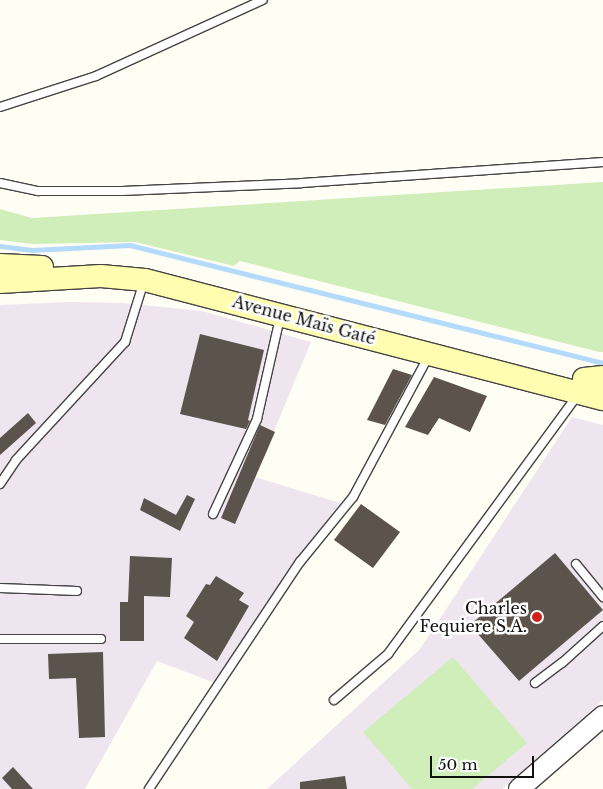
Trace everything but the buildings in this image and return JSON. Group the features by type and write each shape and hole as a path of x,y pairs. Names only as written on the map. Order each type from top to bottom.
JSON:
{"main road":[{"name":"Avenue Maïs Gaté","path":"0,265 50,267 118,264 152,266 352,321 593,383 603,399"},
{"name":"Avenue Maïs Gaté","path":"0,282 101,276 145,280 430,354 593,383"}],"street":[{"path":"519,789 603,716"}],"lane":[{"path":"0,107 96,76 263,0"},
{"path":"0,183 38,191 122,191 302,183 603,162"},
{"path":"0,484 16,460 125,342 145,280"},
{"path":"214,514 257,419 281,314"},
{"path":"149,789 300,562 352,496 430,354"},
{"path":"334,700 388,654 593,383"},
{"path":"576,564 603,597"},
{"path":"0,588 77,591"},
{"path":"535,683 603,626"},
{"path":"0,639 101,639"}],"shaded area":[{"path":"70,302 123,303 202,311 311,342 255,477 340,503 287,574 215,683 157,661 85,789 0,789 0,305"},
{"path":"572,417 603,425 603,700 502,789 267,789 420,649"}],"green space":[{"path":"603,182 603,352 240,261 234,266 135,242 32,244 0,240 0,209 32,218"},
{"path":"453,657 527,743 472,789 412,789 363,732"}],"waterway":[{"path":"0,246 32,250 130,245 603,363"}],"place":[{"name":"Charles Fequiere S.A.","path":"537,617"}]}
